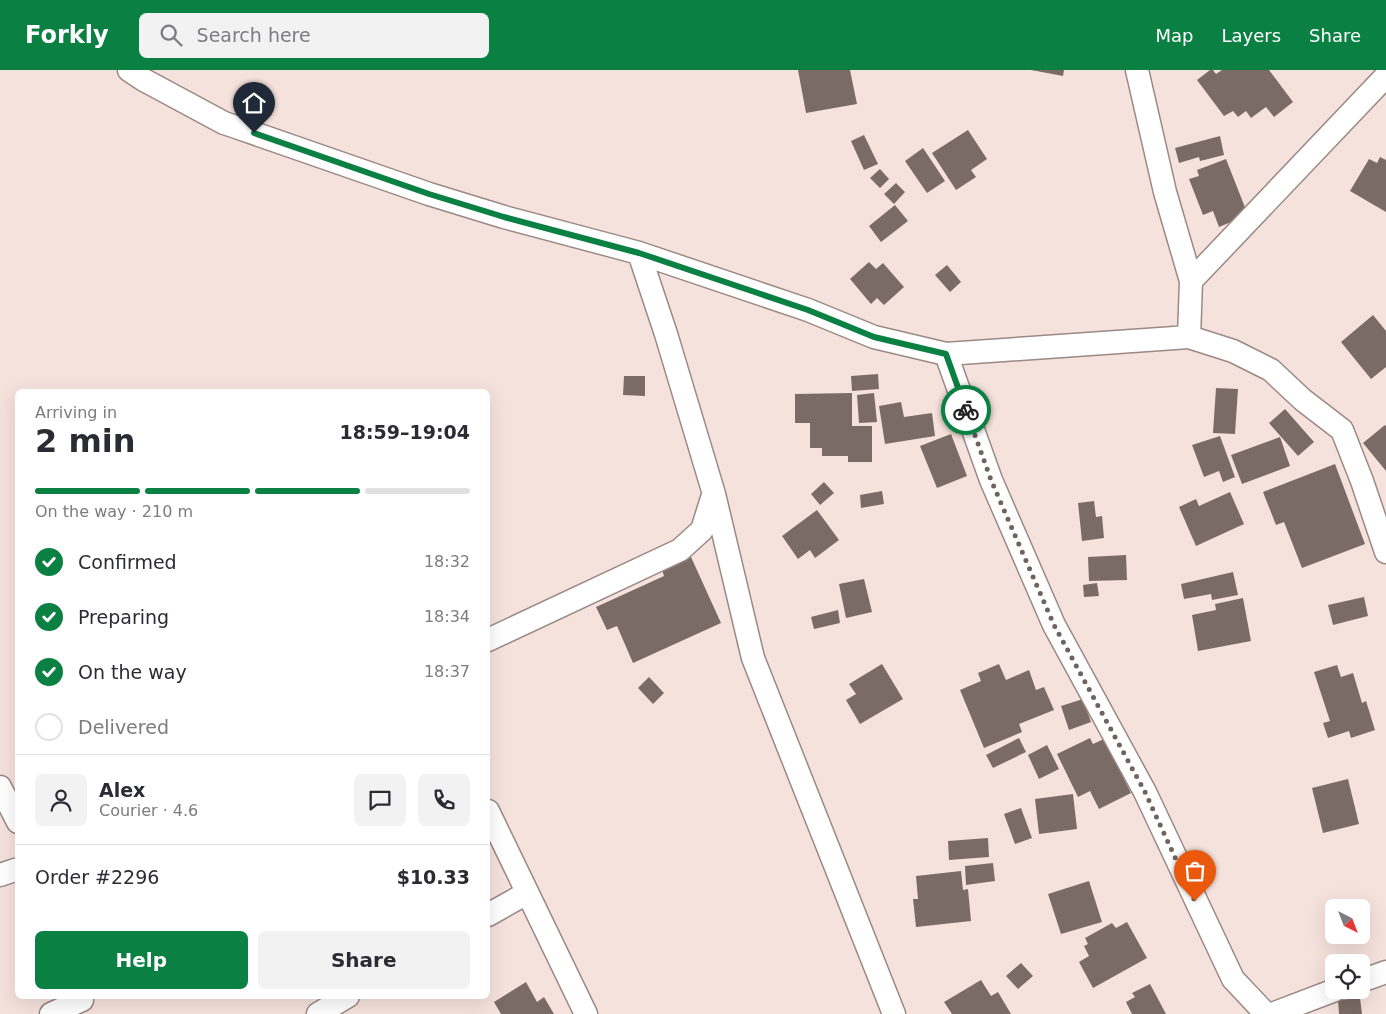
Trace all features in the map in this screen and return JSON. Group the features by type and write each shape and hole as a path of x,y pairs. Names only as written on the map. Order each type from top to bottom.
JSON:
{"street":[{"path":"129,70 224,123 429,194 504,217 639,253 808,310 874,337 946,354 1188,337 1233,351 1272,370 1303,400 1342,430 1362,481 1386,552"},
{"path":"1137,70 1165,192 1191,281 1188,337"},
{"path":"1191,281 1386,76"},
{"path":"639,253 666,334 714,494 753,658 894,1014"},
{"path":"946,354 991,480 1054,625 1145,792 1233,980 1266,1014"},
{"path":"490,639 680,550 702,530 714,494"},
{"path":"0,787 15,816"},
{"path":"490,815 586,1014"},
{"path":"0,875 15,871"},
{"path":"490,914 527,893"},
{"path":"1370,978 1386,972"},
{"path":"1272,1014 1325,994"},
{"path":"318,1014 343,999"},
{"path":"51,1014 84,1004"}],"building":[{"path":"798,70 850,70 857,104 806,113"},
{"path":"1031,70 1064,70 1063,76"},
{"path":"1210,70 1213,70 1216,74 1222,70 1269,70 1293,102 1274,117 1266,107 1251,118 1246,111 1238,117 1233,111 1224,116 1197,80"},
{"path":"968,130 987,159 971,170 976,177 956,190 932,153"},
{"path":"864,135 878,164 864,170 851,141"},
{"path":"1220,136 1224,155 1200,161 1199,157 1179,163 1175,148"},
{"path":"923,148 945,181 927,193 905,161"},
{"path":"1380,157 1386,160 1386,212 1350,191 1369,159 1377,163"},
{"path":"1226,159 1248,215 1219,227 1213,211 1203,215 1189,179 1199,176 1197,170"},
{"path":"880,169 889,179 880,188 870,178"},
{"path":"896,183 905,192 894,204 884,194"},
{"path":"895,205 908,221 881,242 869,226"},
{"path":"869,262 876,269 883,263 904,287 884,305 877,298 871,304 850,279"},
{"path":"947,265 961,282 950,292 935,275"},
{"path":"1373,315 1386,331 1386,367 1371,379 1341,342"},
{"path":"878,374 879,389 852,391 851,376"},
{"path":"624,376 645,376 645,396 623,395"},
{"path":"1216,388 1238,389 1235,434 1213,433"},
{"path":"852,393 852,426 872,426 872,462 848,462 848,456 822,456 822,448 810,448 810,423 795,423 795,394"},
{"path":"874,393 877,422 859,423 857,395"},
{"path":"901,402 904,417 932,413 935,436 885,444 879,406"},
{"path":"1285,409 1314,442 1298,456 1269,423"},
{"path":"1386,426 1386,471 1363,443"},
{"path":"951,434 967,476 937,488 920,446"},
{"path":"1220,436 1235,477 1223,482 1219,471 1204,477 1192,445"},
{"path":"1280,437 1290,466 1242,484 1231,455"},
{"path":"1335,464 1365,544 1302,568 1284,522 1276,525 1263,492"},
{"path":"824,482 834,493 820,505 811,494"},
{"path":"882,491 884,504 861,508 860,495"},
{"path":"1230,492 1244,524 1196,546 1179,507 1196,499 1199,506"},
{"path":"1094,501 1096,517 1102,516 1104,538 1082,541 1078,503"},
{"path":"817,510 839,540 815,558 810,550 798,559 782,536"},
{"path":"1126,555 1127,580 1089,581 1088,557"},
{"path":"691,557 721,623 633,663 617,626 607,630 596,607 664,576 662,570"},
{"path":"1233,572 1238,595 1212,600 1211,594 1184,599 1181,584"},
{"path":"864,579 872,612 846,618 839,584"},
{"path":"1097,583 1099,596 1084,597 1083,585"},
{"path":"1364,597 1368,616 1333,625 1328,605"},
{"path":"1243,598 1251,641 1198,651 1192,615 1216,610 1215,604"},
{"path":"838,610 840,623 814,629 811,617"},
{"path":"882,664 903,699 860,724 846,700 856,694 849,684"},
{"path":"999,664 1006,680 1029,670 1036,690 1044,687 1054,710 1019,724 1022,732 984,748 960,690 981,681 978,673"},
{"path":"1337,665 1341,677 1353,673 1362,703 1366,701 1375,730 1351,738 1349,731 1328,738 1323,723 1330,721 1314,672"},
{"path":"649,677 664,693 653,704 638,688"},
{"path":"1083,699 1091,722 1069,730 1061,706"},
{"path":"1019,738 1026,752 993,768 986,755"},
{"path":"1090,738 1093,744 1104,739 1131,793 1099,809 1090,791 1078,797 1057,754"},
{"path":"1047,745 1059,769 1039,779 1028,755"},
{"path":"1348,779 1359,824 1323,833 1312,788"},
{"path":"1073,794 1077,829 1039,834 1035,799"},
{"path":"1021,808 1032,838 1015,844 1004,814"},
{"path":"988,838 989,857 949,860 948,841"},
{"path":"993,863 995,881 966,885 965,866"},
{"path":"961,871 963,890 968,889 971,921 916,927 913,899 918,899 916,876"},
{"path":"1089,881 1102,922 1061,934 1048,894"},
{"path":"1127,922 1147,958 1093,988 1079,962 1089,956 1084,946 1088,944 1085,938 1112,923 1116,928"},
{"path":"1021,963 1033,976 1018,989 1006,976"},
{"path":"981,980 991,996 998,992 1011,1014 952,1014 944,1002"},
{"path":"526,982 537,1002 544,997 554,1014 501,1014 494,1002"},
{"path":"1150,984 1166,1014 1132,1014 1126,1002 1135,997 1132,993"},
{"path":"1360,999 1362,1014 1339,1014 1338,1000"}],"way so far":[{"path":"966,410 991,480 1054,625 1145,792 1195,901"}],"route":[{"path":"254,133 429,194 504,217 639,253 808,310 874,337 946,354 966,410"}]}
